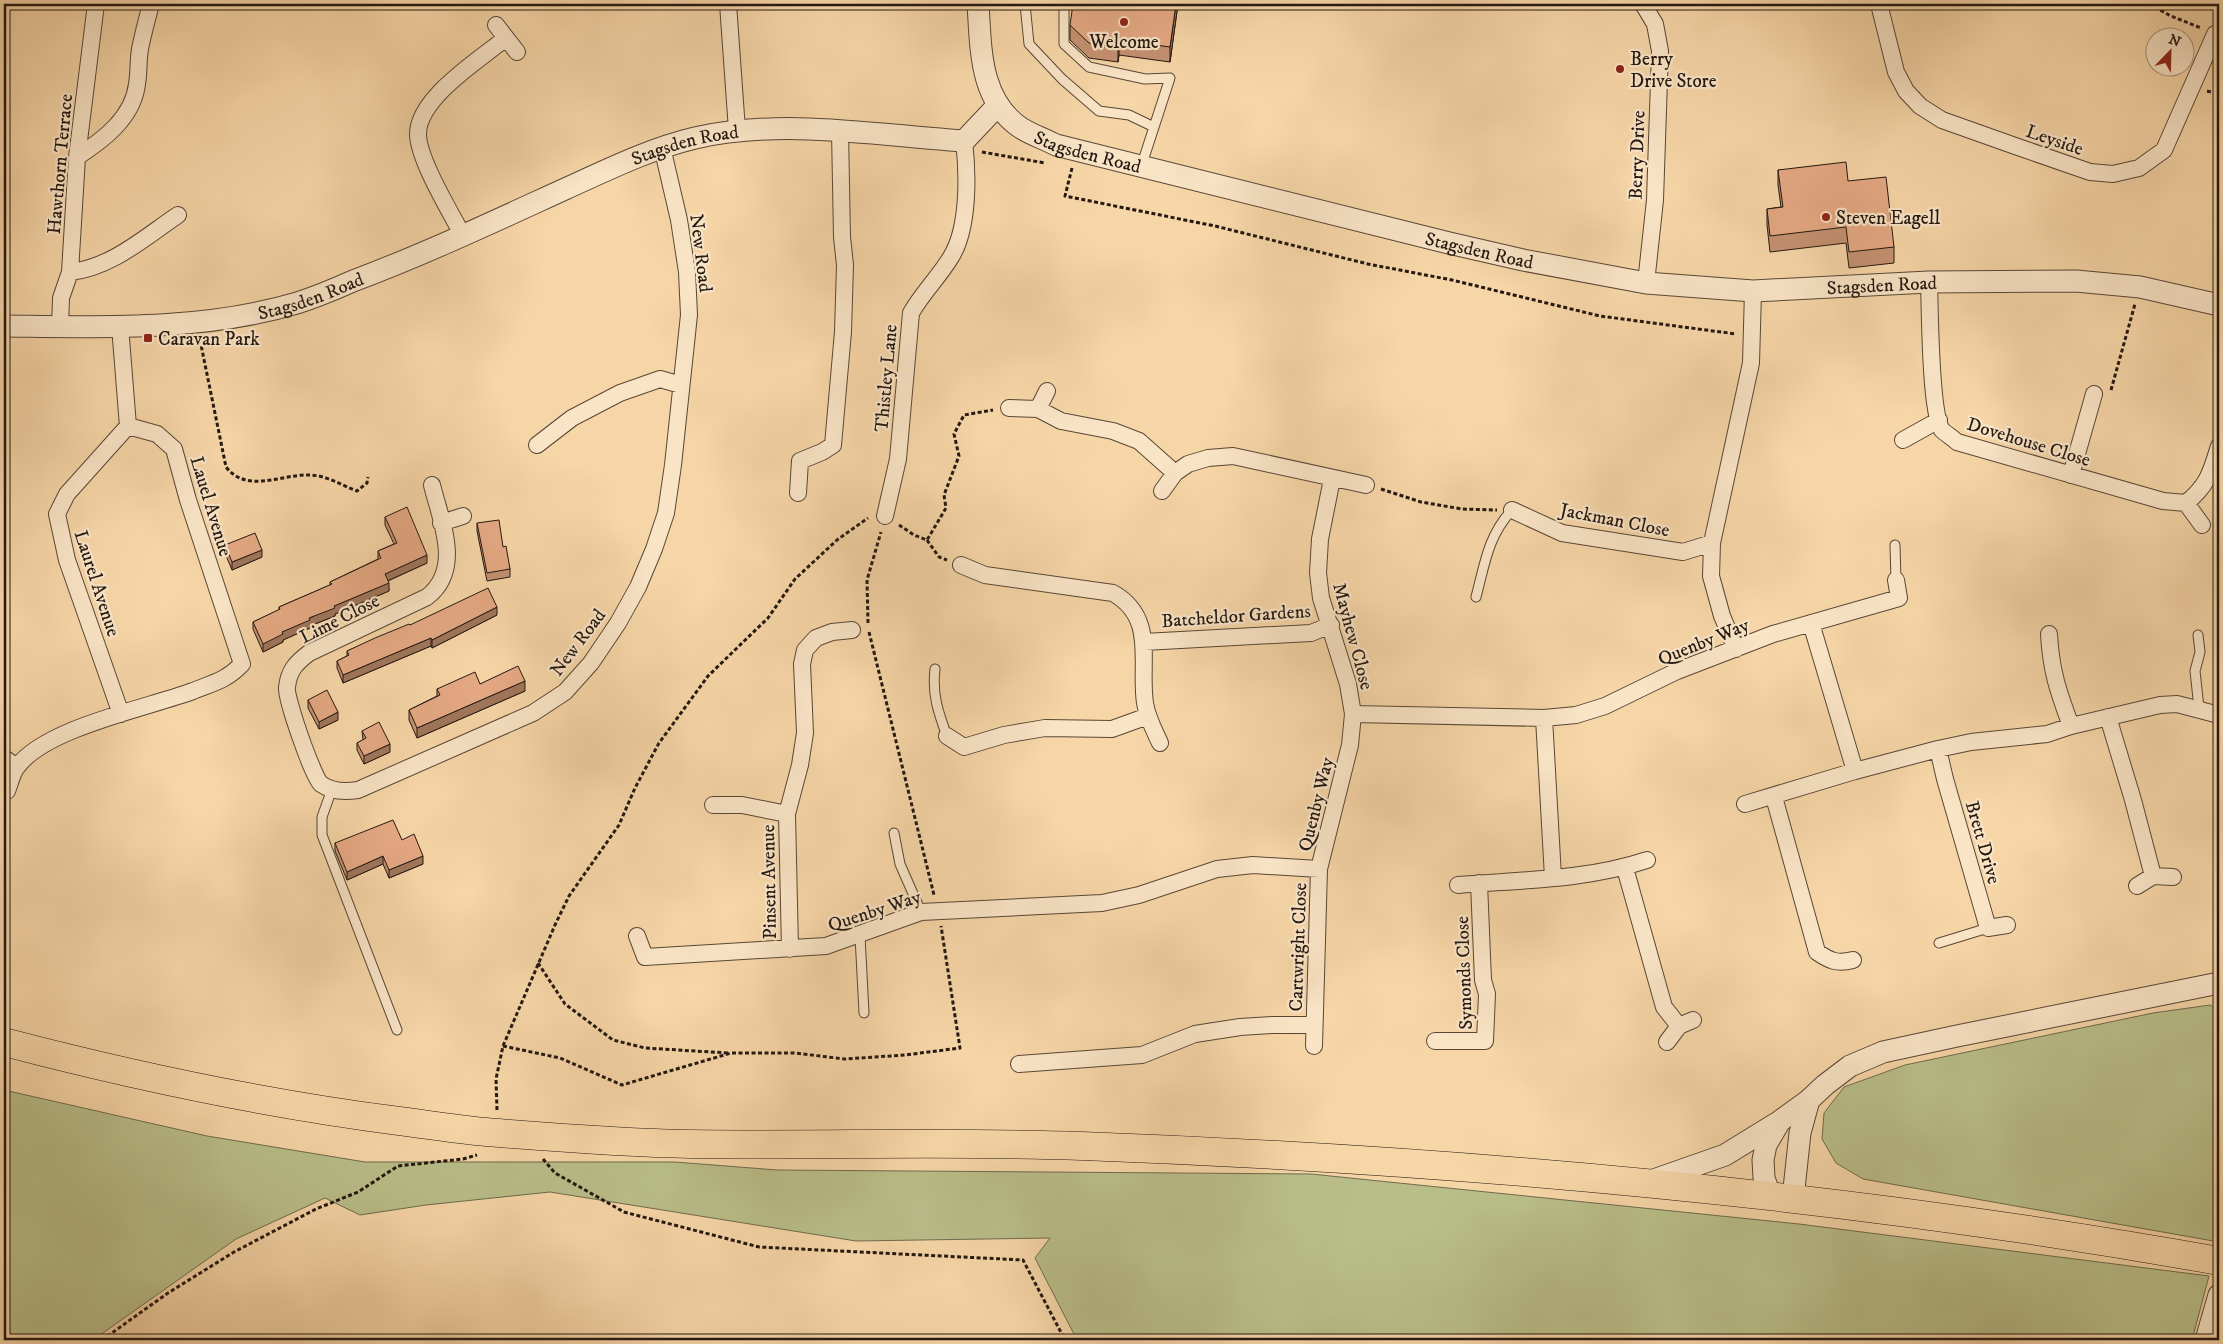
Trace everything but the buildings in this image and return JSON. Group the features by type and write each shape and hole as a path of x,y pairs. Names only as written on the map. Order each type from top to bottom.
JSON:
{"highway":[{"path":"4,1042 92,1065 313,1110 492,1133 687,1144 898,1143 1079,1146 1337,1158 1646,1182 1782,1196 2155,1249 2219,1261"}],"street":[{"name":"Hawthorn Terrace","path":"60,327 61,298 70,272 77,157 96,4"},
{"path":"77,157 99,143 120,123 129,108 137,86 140,50 151,4"},
{"path":"728,4 737,130"},
{"name":"Stagsden Road","path":"978,4 982,53 988,87 998,105 1020,127 1056,145 1523,260 1646,282 1753,291 1929,282 2043,280 2140,287 2219,304"},
{"name":"Berry Drive","path":"1643,4 1655,24 1660,51 1655,200 1646,282"},
{"name":"Leyside","path":"1879,4 1896,72 1906,91 1920,106 1942,120 2090,172 2113,174 2139,168 2164,150 2215,34"},
{"path":"463,236 425,160 418,136 420,117 439,93 501,32 517,52"},
{"path":"964,141 998,105"},
{"name":"Stagsden Road","path":"4,326 60,327 196,323 297,303 379,272 463,236 632,159 662,147 695,138 737,130 798,128 964,141"},
{"path":"798,494 800,461 833,445 843,332 845,265 842,237 840,132"},
{"name":"Thistley Lane","path":"885,516 898,459 911,313 921,295 952,257 964,222 966,159 964,141"},
{"name":"New Road","path":"332,789 343,792 358,790 533,713 565,692 591,663 618,623 638,587 666,513 672,475 689,315 687,272 680,220 662,147"},
{"path":"70,272 85,270 116,257 178,215"},
{"name":"Dovehouse Close","path":"1929,282 1935,397 1939,420 1943,430 1957,442 2163,502 2186,502"},
{"path":"1736,649 1722,616 1711,576 1712,543 1743,408 1751,363 1753,291"},
{"path":"120,326 128,426"},
{"path":"537,445 572,418 620,393 660,379 682,385"},
{"path":"1038,409 1047,391"},
{"path":"2070,475 2094,394"},
{"path":"1009,408 1038,409 1061,421 1113,431 1139,441 1175,473"},
{"path":"1903,440 1939,420"},
{"name":"Lauel Avenue","path":"121,714 231,676 242,664 188,500 174,450 157,434 128,426"},
{"name":"Laurel Avenue","path":"121,714 67,560 57,514 67,494 128,426"},
{"path":"2202,525 2186,502 2201,491 2212,469 2219,446"},
{"path":"1162,491 1175,473 1188,464 1208,458 1233,456 1366,485"},
{"name":"Mayhew Close","path":"1332,479 1320,539 1318,573 1321,598 1348,684 1353,714"},
{"name":"Lime Close","path":"332,789 320,783 309,764 286,690 288,676 294,664 309,653 427,597 437,589 445,574 448,563 432,484"},
{"name":"Jackman Close","path":"1512,510 1562,532 1683,552 1712,543"},
{"path":"441,523 462,516"},
{"name":"Batcheldor Gardens","path":"961,565 985,575 1114,593 1123,599 1136,613 1144,642 1145,702 1148,716 1160,744"},
{"name":"Quenby Way","path":"637,936 646,957 790,950 826,946 860,936 920,912 1102,903 1139,895 1217,869 1253,865 1319,869 1350,745 1353,714 1544,718 1576,715 1605,706 1678,671 1773,634 1899,598 1896,580"},
{"path":"1810,623 1854,770"},
{"name":"Batcheldor Gardens","path":"1144,642 1311,633 1330,625"},
{"name":"Pinsent Avenue","path":"790,950 787,814 800,765 805,733 802,664 805,650 816,638 832,632 860,630"},
{"path":"2049,634 2054,680 2071,726"},
{"path":"1744,804 1774,797 1854,770 1938,749 1971,742 2047,734 2071,726 2160,705 2177,704 2199,708 2219,715"},
{"path":"7,791 10,762 58,736 121,714"},
{"path":"947,736 964,747 1023,731 1045,728 1112,729 1148,716"},
{"path":"2108,717 2153,876"},
{"path":"1544,718 1553,877"},
{"name":"Brett Drive","path":"1938,749 1988,928"},
{"path":"1774,797 1817,952 1828,960 1841,963 1853,960"},
{"name":"Pinsent Avenue","path":"713,805 742,805 787,814"},
{"path":"1458,885 1580,876 1625,868 1648,860"},
{"path":"1625,868 1664,1007 1686,1023 1667,1042"},
{"name":"Cartwright Close","path":"1314,1046 1319,869"},
{"path":"2137,886 2153,876 2173,877"},
{"name":"Symonds Close","path":"1435,1041 1485,1041 1487,994 1482,980 1479,883"},
{"path":"1988,928 2007,925"},
{"path":"1646,1182 1724,1155 1780,1121 1850,1066 1882,1052 2218,985"},
{"name":"Cartwright Close","path":"1019,1064 1142,1055 1195,1034 1240,1027 1314,1025"},
{"path":"1780,1121 1766,1145 1763,1160 1764,1178 1782,1196 1809,1100"},
{"path":"2206,1340 2219,1294"}],"lane":[{"path":"1025,4 1029,44 1062,79 1099,111 1128,115 1154,127"},
{"path":"1064,4 1064,44 1089,67 1145,79 1170,78 1141,167"},
{"path":"1476,597 1488,548 1494,533 1512,510"},
{"path":"1895,545 1896,580"},
{"path":"2198,635 2200,652 2195,671 2199,708"},
{"path":"935,669 933,687 936,708 947,736"},
{"path":"332,789 322,817 322,835 397,1030"},
{"path":"894,833 900,864 920,912"},
{"path":"1939,943 1988,928"},
{"path":"860,936 864,1013"}],"path":[{"path":"2149,4 2171,16 2215,34"},
{"path":"964,141 977,151 1053,164"},
{"path":"1063,166 1072,167 1066,196 1215,226 1368,264 1452,280 1600,316 1752,336"},
{"path":"2094,394 2111,390 2140,287"},
{"path":"196,323 226,467 232,475 253,482 309,474 322,476 356,491 367,483 368,477"},
{"path":"927,540 946,508 944,495 959,456 954,434 964,414 1009,408"},
{"path":"1366,485 1421,502 1462,509 1512,510"},
{"path":"102,1340 168,1293 234,1252 316,1209 358,1192 398,1166 463,1159 477,1155 491,1141 497,1111 496,1079 503,1046 569,896 619,825 635,788 659,743 708,676 768,618 795,580 837,540 872,515 885,516 914,536 927,540 939,557 961,565"},
{"path":"538,963 565,1004 613,1040 645,1048 731,1053 794,1053 845,1059 905,1055 960,1048 938,911 860,630 867,580 885,516"},
{"path":"503,1046 560,1058 622,1084 731,1053"},
{"path":"520,1135 555,1173 624,1212 759,1247 1023,1260 1065,1340"}],"green space":[{"path":"2210,1005 2219,1011 2219,1242 1863,1179 1836,1163 1822,1139 1824,1113 1844,1087 1905,1065 2153,1013"},
{"path":"4,1090 207,1136 365,1162 675,1162 777,1170 1311,1174 1799,1224 2209,1276 2192,1340 1077,1340 1035,1258 1050,1238 856,1241 550,1192 426,1205 360,1215 325,1198 236,1239 93,1340 4,1340"}],"place":[{"name":"Welcome","path":"1124,22"},
{"name":"Berry Drive Store","path":"1620,69"},
{"name":"Steven Eagell","path":"1826,217"},
{"name":"Caravan Park","path":"148,338"}]}
